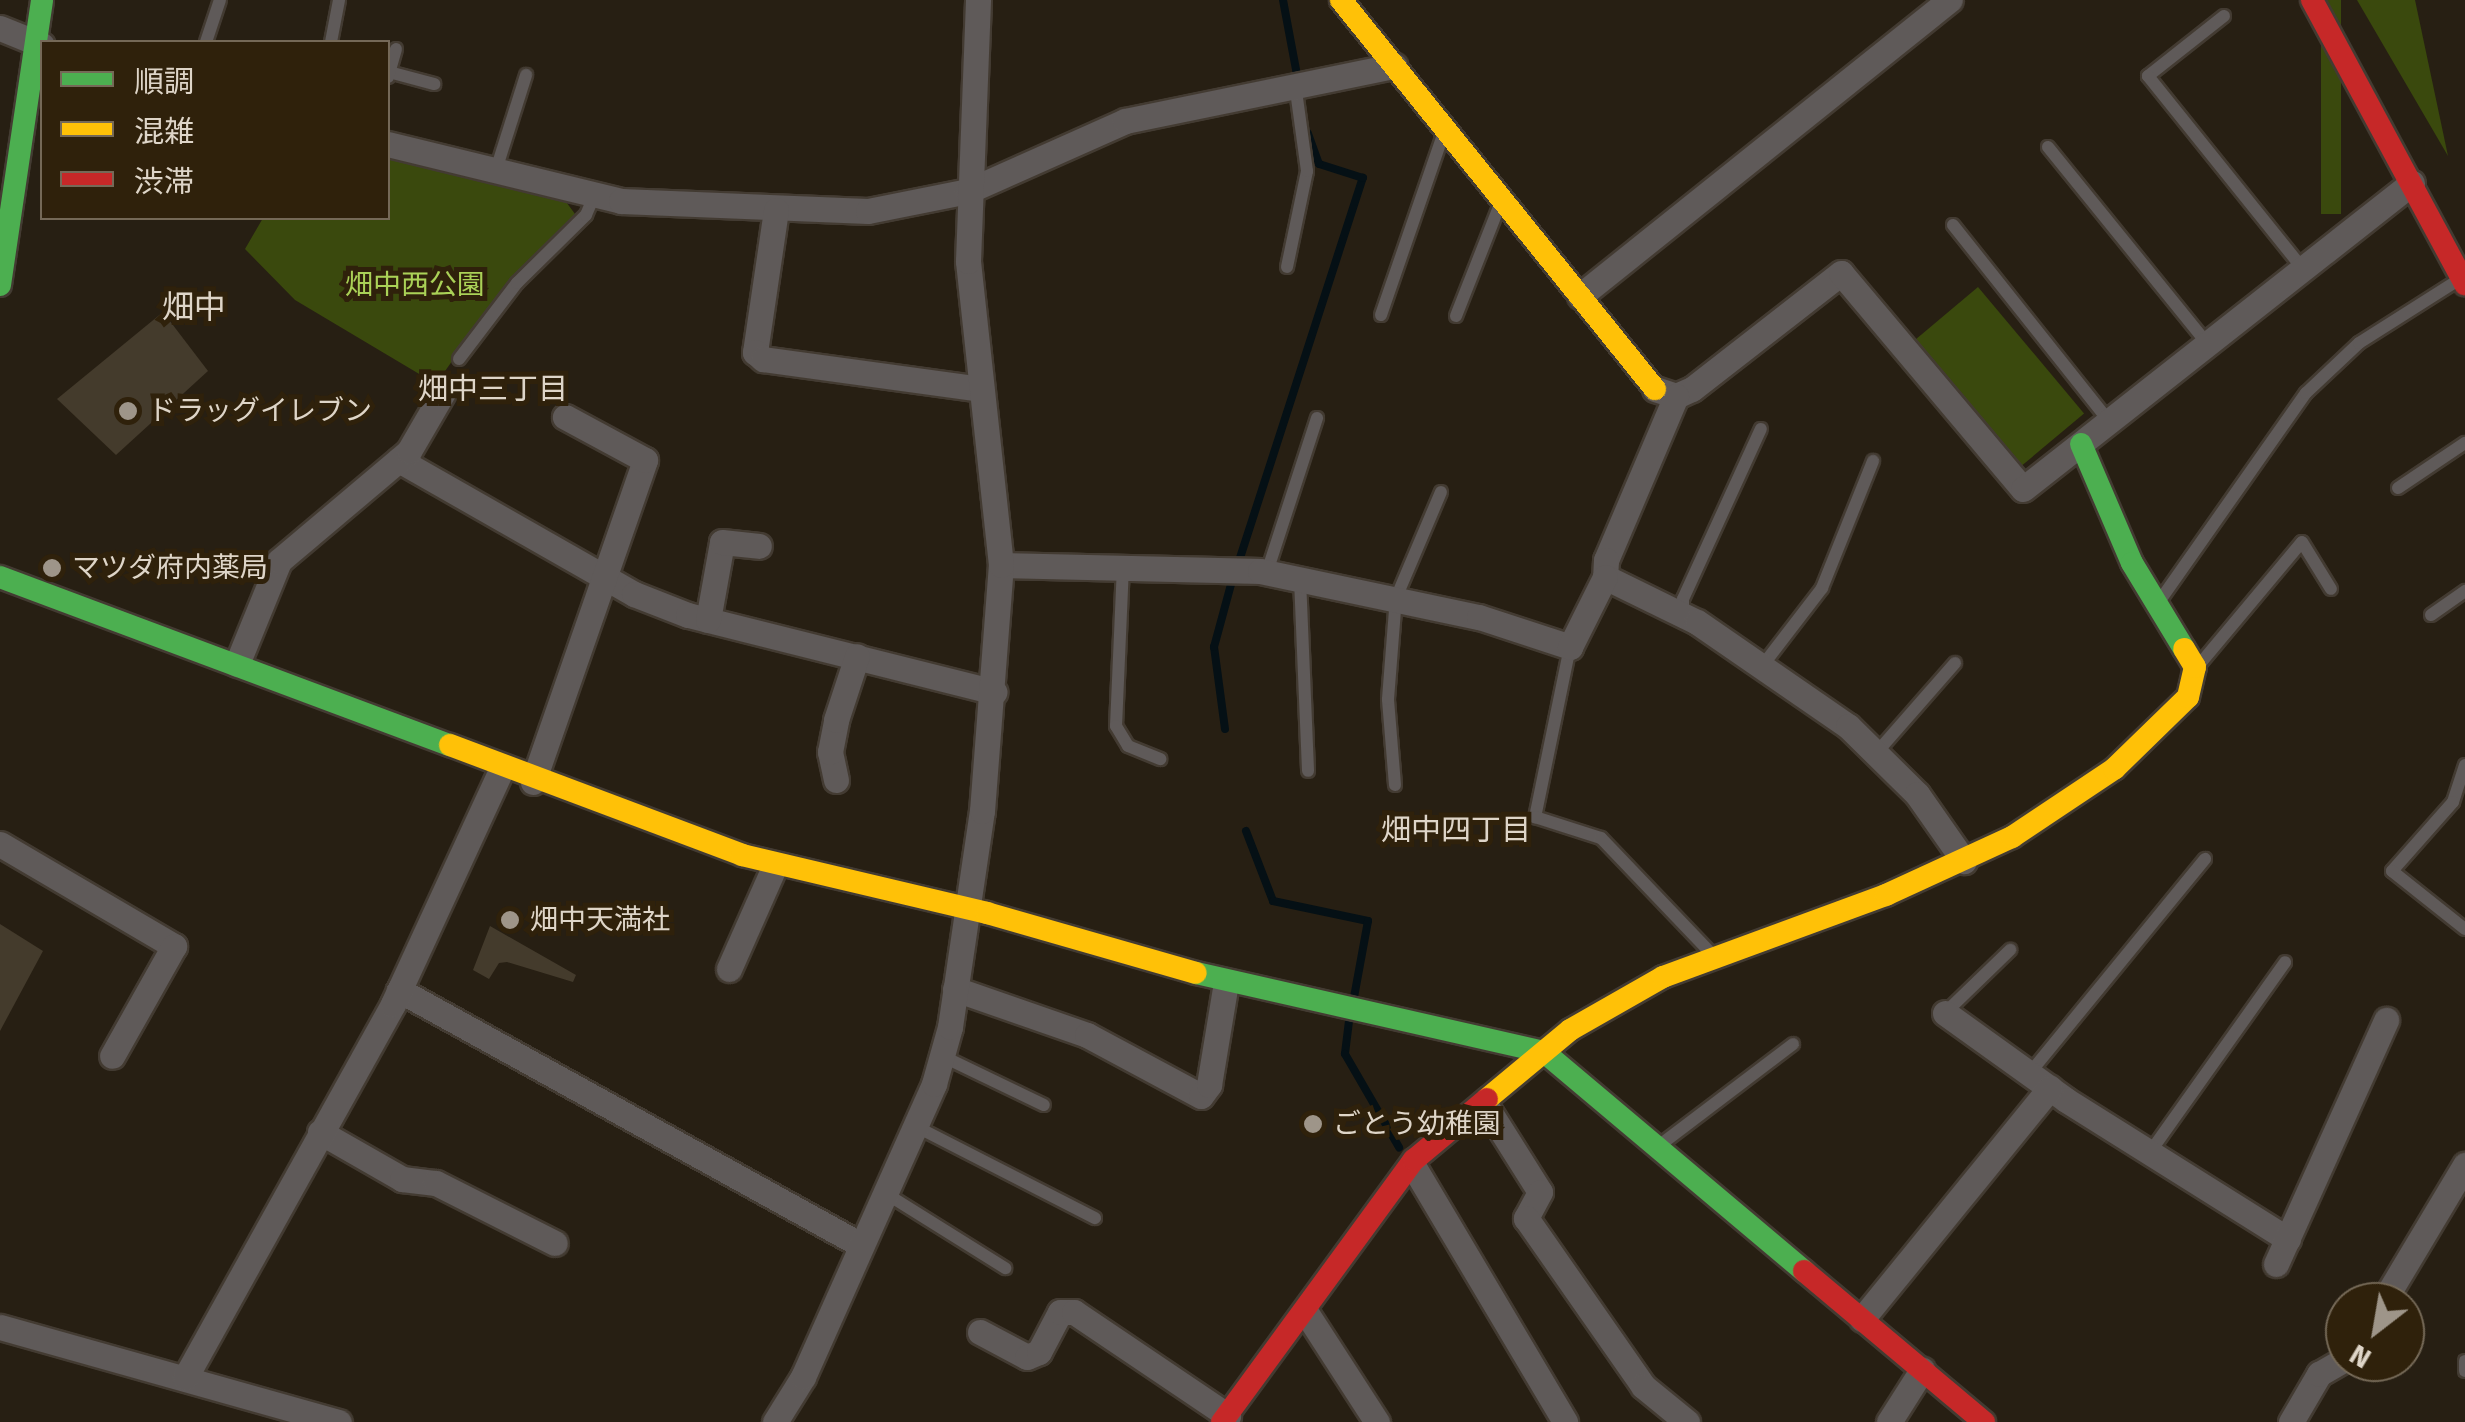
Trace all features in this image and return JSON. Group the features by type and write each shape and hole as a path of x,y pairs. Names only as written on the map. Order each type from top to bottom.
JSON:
{"street":[{"path":"0,285 39,44 42,0"},
{"path":"775,1422 803,1377 917,1127 942,1056 956,988 994,692 1001,565 981,389 968,191 978,0"},
{"path":"1341,0 1580,296 1666,392"},
{"path":"1580,296 1950,0"},
{"path":"2312,0 2463,281"},
{"path":"0,28 39,44"},
{"path":"390,145 594,196 776,210 868,210 968,191 1125,121 1295,83 1394,66"},
{"path":"1001,565 1267,572 1396,598 1570,647 1605,578 1606,560 1666,392 1842,273 2023,489 2412,182"},
{"path":"776,210 755,352 981,389"},
{"path":"237,664 279,561 400,460 444,390"},
{"path":"533,782 646,460 565,417"},
{"path":"980,1332 1026,1357 1038,1352 1060,1312 1074,1312 1225,1419 1308,1314 1412,1164 1544,1052 1639,989 1964,860 2114,769 2188,697 2196,670 2157,606 2081,444"},
{"path":"400,460 634,594 708,620 994,692"},
{"path":"708,620 722,542 759,546"},
{"path":"0,577 237,664 533,782 775,865 966,909 1226,982 1544,1052 1984,1422"},
{"path":"1605,578 1682,615 1763,665 1878,751 1964,860"},
{"path":"836,780 830,752 856,656"},
{"path":"185,1378 400,990 501,770"},
{"path":"0,844 174,946 112,1056"},
{"path":"729,969 775,865"},
{"path":"956,988 1086,1035 1201,1096 1209,1085 1226,982"},
{"path":"400,990 860,1245"},
{"path":"1944,1013 2039,1081 2153,1148 2288,1239"},
{"path":"2276,1264 2386,1020"},
{"path":"1862,1319 2039,1081"},
{"path":"1484,1103 1538,1188 1526,1218 1643,1386 1687,1422"},
{"path":"320,1132 402,1178 436,1184 555,1243"},
{"path":"1412,1164 1565,1422"},
{"path":"2395,1282 2465,1166"},
{"path":"1308,1314 1377,1422"},
{"path":"0,1327 185,1378 270,1413 339,1422"},
{"path":"1889,1422 1922,1370"},
{"path":"2290,1422 2319,1374 2325,1371"}],"lane":[{"path":"207,40 220,0"},
{"path":"331,40 339,0"},
{"path":"2224,16 2148,76 2302,266"},
{"path":"390,69 396,48"},
{"path":"390,76 434,84"},
{"path":"496,172 526,76"},
{"path":"1287,267 1307,171 1295,83"},
{"path":"1381,315 1445,129"},
{"path":"2048,147 2207,343"},
{"path":"459,358 517,284 586,215 594,196"},
{"path":"1456,316 1502,200"},
{"path":"1953,225 2110,421"},
{"path":"2157,606 2306,393 2358,344 2463,281"},
{"path":"1267,572 1317,418"},
{"path":"1682,615 1682,599 1762,429"},
{"path":"2398,488 2465,443"},
{"path":"1763,665 1822,588 1873,461"},
{"path":"1395,786 1388,698 1396,598 1442,492"},
{"path":"2196,670 2302,542 2331,589"},
{"path":"1123,566 1116,726 1128,746 1160,759"},
{"path":"1300,578 1308,771"},
{"path":"2431,615 2465,591"},
{"path":"1570,647 1535,817 1600,838 1716,959"},
{"path":"1878,751 1955,663"},
{"path":"2465,765 2454,802 2392,871 2465,929"},
{"path":"2039,1081 2206,858"},
{"path":"1944,1013 2010,950"},
{"path":"2153,1148 2285,962"},
{"path":"1656,1147 1794,1044"},
{"path":"942,1056 1044,1105"},
{"path":"917,1127 1096,1218"},
{"path":"885,1193 1006,1268"},
{"path":"2465,1360 2465,1371"}],"green space":[{"path":"2321,0 2341,0 2341,214 2321,214"},
{"path":"2357,0 2415,0 2448,156"},
{"name":"畑中西公園","path":"390,156 564,199 575,214 506,284 436,384 295,300 245,249 262,220 390,220"},
{"path":"1978,287 2084,413 2019,468 1913,342"}],"building":[{"name":"ドラッグイレブン","path":"163,312 208,371 116,455 57,399"},
{"path":"0,924 43,951 0,1031"},
{"path":"490,926 576,975 573,982 507,962 499,963 489,979 473,970"}],"waterway":[{"path":"1283,0 1298,80"},
{"path":"1238,564 1363,178 1319,164 1308,133"},
{"path":"1225,729 1214,647 1233,577"},
{"path":"1246,831 1273,901 1368,921 1353,1003"},
{"path":"1349,1021 1345,1054 1399,1147"}],"traffic: fast":[{"path":"0,285 42,0"},
{"path":"2081,444 2132,563 2184,649"},
{"path":"0,577 450,745"},
{"path":"1196,973 1544,1052 1804,1271"}],"traffic: slow":[{"path":"1341,0 1655,389"},
{"path":"1487,1099 1570,1030 1663,977 1886,895 2012,837 2114,769 2188,697 2195,667 2184,649"},
{"path":"450,745 742,855 987,913 1196,973"}],"traffic: jam":[{"path":"2312,0 2465,284"},
{"path":"1222,1422 1414,1160 1487,1099"},
{"path":"1804,1271 1984,1422"}],"place":[{"name":"ドラッグイレブン","path":"128,411"},
{"name":"マツダ府内薬局","path":"52,568"},
{"name":"畑中天満社","path":"510,920"},
{"name":"ごとう幼稚園","path":"1313,1124"}],"district":[{"name":"畑中","path":"194,307"},
{"name":"畑中三丁目","path":"493,389"},
{"name":"畑中四丁目","path":"1456,830"}]}
